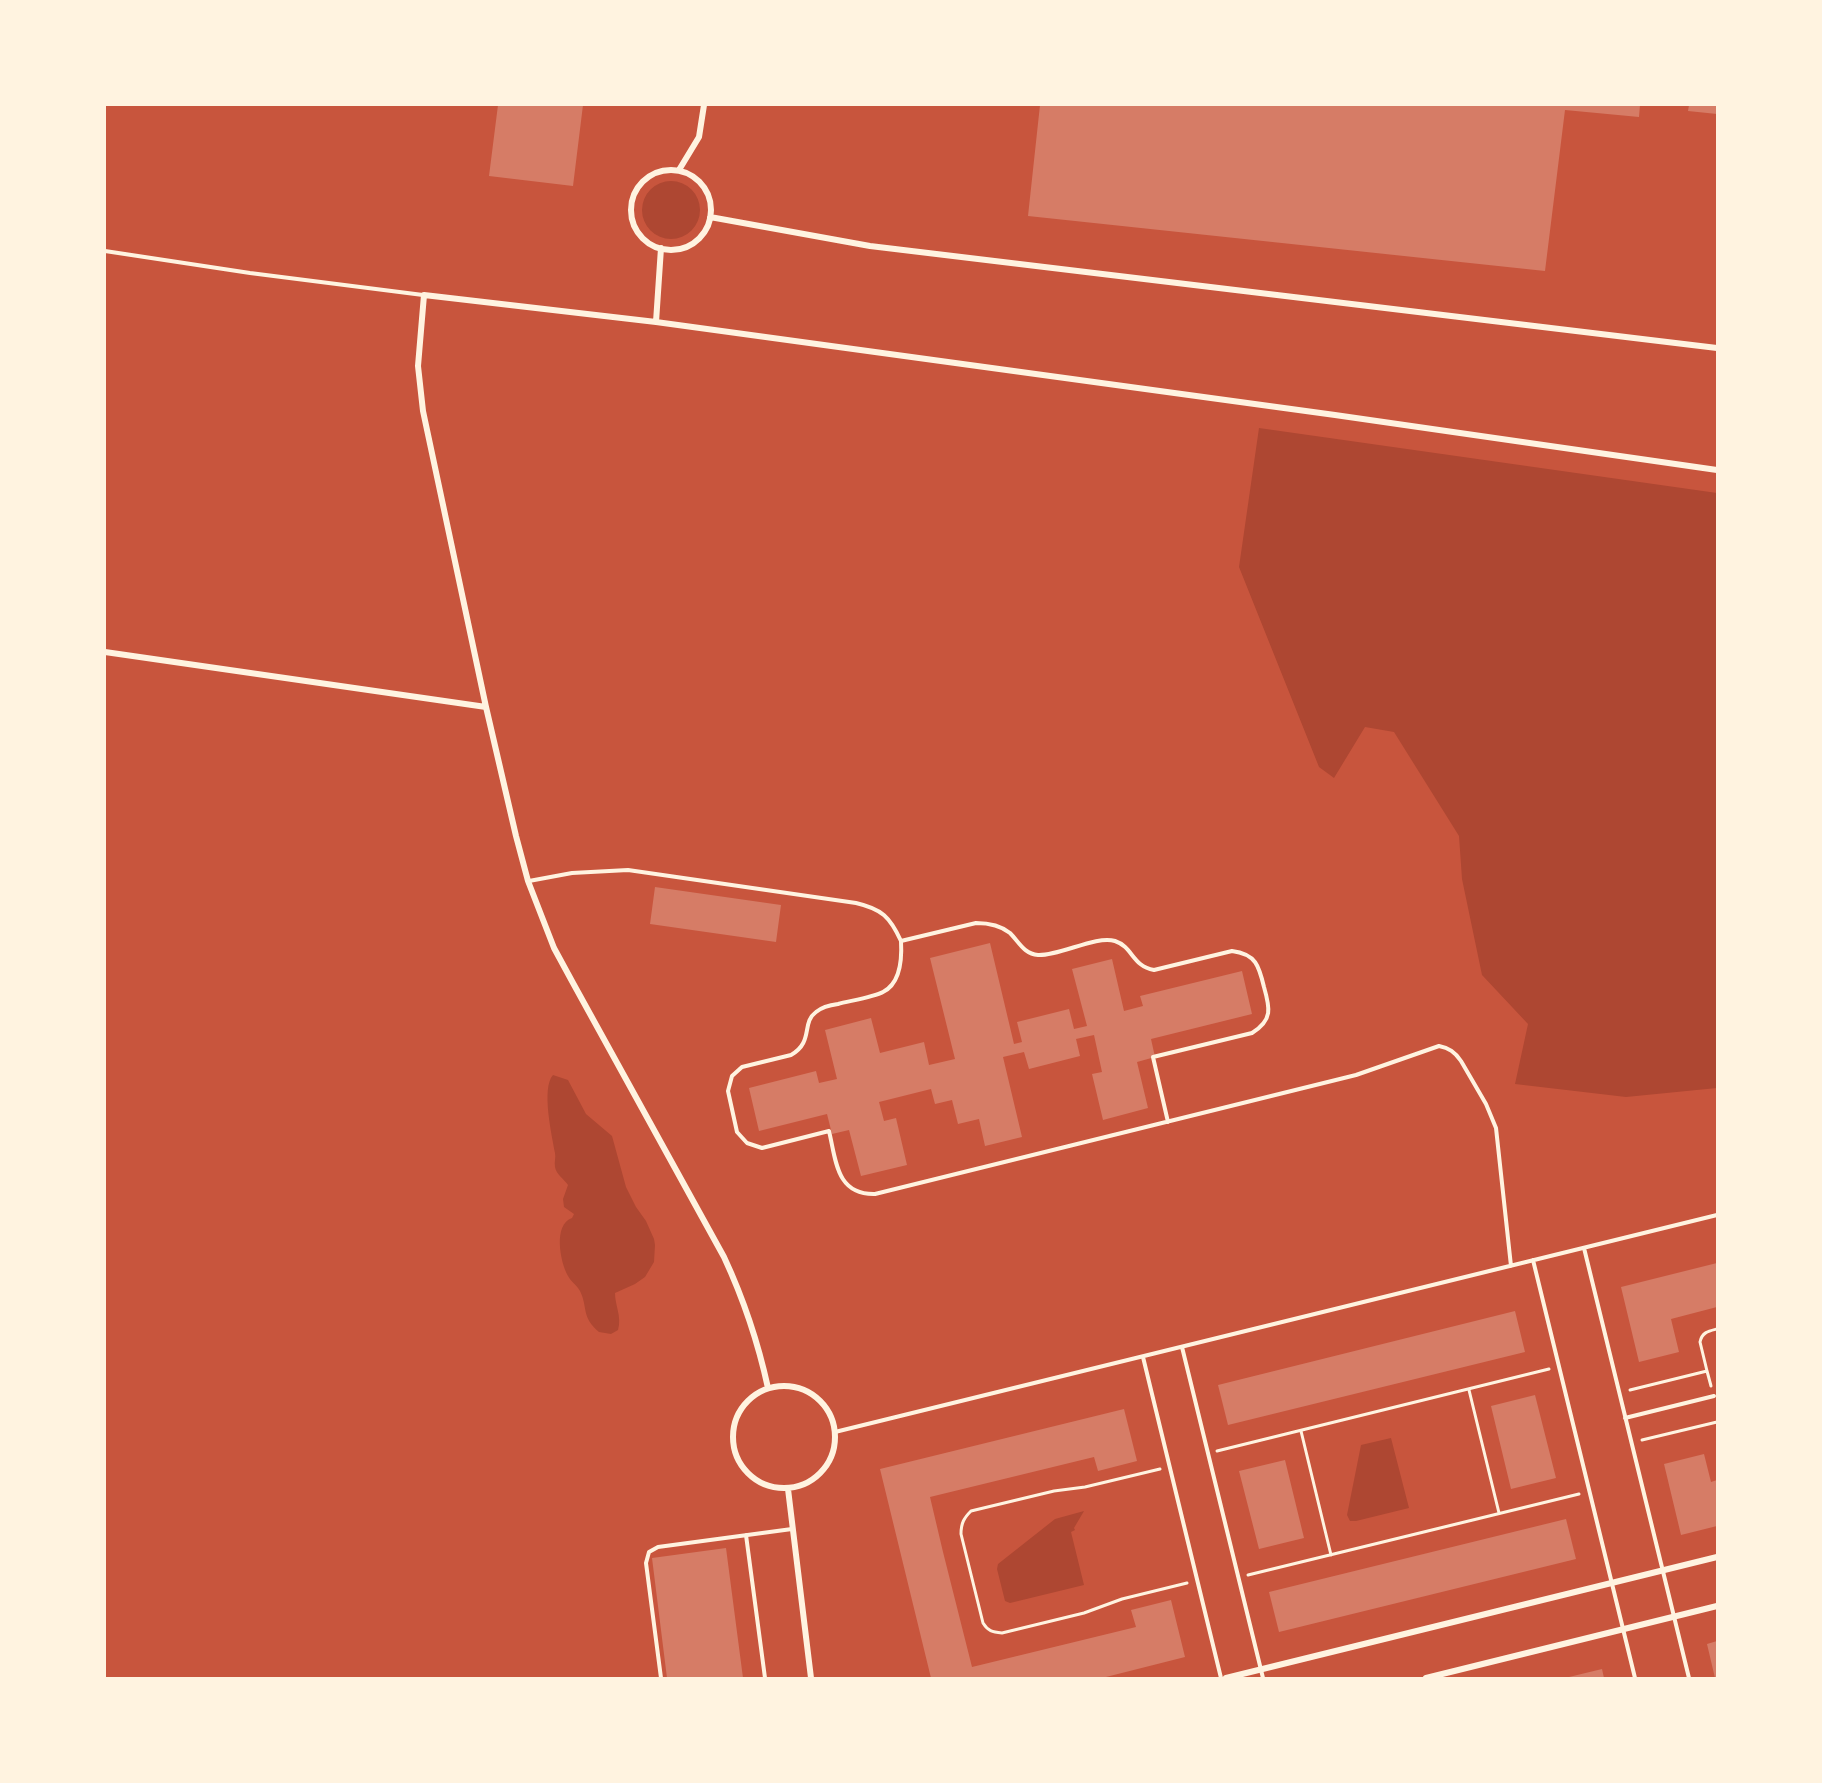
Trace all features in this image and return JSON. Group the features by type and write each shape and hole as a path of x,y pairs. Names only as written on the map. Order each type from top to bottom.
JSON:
{"street":[{"path":"679,170 699,137 704,105"},
{"path":"679,170 693,176 702,184 710,202 710,218 708,225 695,242 676,249 661,248 645,240 638,233 632,220 632,200 642,182 657,172 679,170"},
{"path":"710,218 870,246 1717,348"},
{"path":"656,322 661,248"},
{"path":"768,1388 755,1335 732,1275 564,965 543,922 528,881 486,707 423,411 418,366 424,295 656,322 1323,413 1717,470"},
{"path":"105,652 486,707"},
{"path":"790,1386 812,1394 828,1411 835,1432 830,1460 819,1474 805,1484 788,1488 767,1486 750,1476 738,1460 733,1440 735,1420 742,1406 754,1395 768,1388 790,1386"},
{"path":"788,1488 811,1678"},
{"path":"1226,1678 1717,1557"},
{"path":"1426,1678 1717,1606"}],"lane":[{"path":"105,251 250,273 424,295"},
{"path":"528,881 572,873 628,870 856,903 872,907 883,913 893,924 901,941 902,959 899,972 884,992 826,1006 816,1011 808,1024 805,1040 797,1051 791,1055 742,1067 736,1071 729,1082 728,1091 737,1132 747,1143 762,1148 830,1131 840,1177 854,1191 864,1194 874,1194 1356,1075 1439,1046 1446,1047 1461,1061 1486,1104 1496,1128 1511,1266"},
{"path":"901,941 976,923 986,923 1005,929 1024,950 1030,953 1047,954 1107,940 1121,944 1137,962 1154,970 1232,951 1249,956 1256,961 1260,969 1269,1006 1265,1022 1252,1033 1153,1058 1168,1122"},
{"path":"835,1432 1717,1215"},
{"path":"1584,1248 1689,1678"},
{"path":"1533,1260 1635,1678"},
{"path":"1182,1347 1263,1678"},
{"path":"1143,1357 1221,1678"},
{"path":"1625,1418 1714,1396"},
{"path":"661,1678 646,1563 649,1552 658,1547 792,1529"},
{"path":"746,1535 765,1678"}],"path":[{"path":"1714,1396 1700,1342 1705,1333 1717,1329"},
{"path":"1208,1453 1559,1367"},
{"path":"1619,1393 1707,1371"},
{"path":"1469,1389 1499,1513"},
{"path":"1631,1443 1717,1422"},
{"path":"1301,1430 1331,1555"},
{"path":"1169,1467 972,1511 961,1526 961,1534 983,1623 992,1632 1002,1634 1197,1580"},
{"path":"1238,1578 1590,1491"}],"shaded area":[{"path":"665,181 677,181 692,189 700,204 700,216 692,231 677,239 665,239 650,231 642,216 642,204 650,189"},
{"path":"1259,428 1717,493 1717,1088 1626,1097 1515,1084 1528,1024 1482,975 1462,879 1459,836 1394,732 1365,727 1334,778 1319,767 1239,567"},
{"path":"553,1075 568,1080 586,1114 612,1136 626,1187 654,1239 654,1262 645,1277 615,1293 619,1325 618,1330 611,1334 599,1332 593,1327 587,1317 580,1291 569,1278 563,1262 560,1235 566,1222 574,1214 564,1207 563,1199 568,1185 555,1167 548,1101 548,1090"},
{"path":"1391,1438 1409,1508 1350,1521 1347,1515 1361,1445"},
{"path":"1084,1511 1075,1530 1071,1532 1084,1585 1010,1603 1005,1601 997,1569 998,1564 1055,1519"}],"building":[{"path":"498,105 583,105 573,186 489,176"},
{"path":"1040,105 1640,105 1639,117 1565,110 1545,271 1028,216"},
{"path":"1689,105 1717,105 1717,114 1688,111"},
{"path":"655,887 781,905 776,942 650,924"},
{"path":"990,943 1014,1044 1022,1042 1017,1022 1069,1009 1074,1029 1087,1026 1072,969 1112,959 1124,1011 1143,1006 1140,996 1242,971 1252,1014 1151,1039 1155,1057 1137,1062 1148,1108 1103,1120 1092,1074 1102,1072 1094,1035 1076,1039 1080,1056 1029,1069 1024,1052 1003,1057 1022,1137 985,1146 979,1119 958,1124 952,1100 935,1104 931,1089 879,1102 884,1121 896,1118 907,1165 861,1176 849,1130 832,1134 827,1114 759,1131 749,1088 816,1071 819,1083 837,1079 825,1030 871,1018 880,1053 924,1042 929,1065 955,1059 930,958"},
{"path":"1717,1263 1717,1307 1671,1319 1679,1352 1639,1362 1621,1287"},
{"path":"1515,1311 1525,1352 1228,1425 1218,1385"},
{"path":"1535,1395 1556,1478 1511,1489 1491,1406"},
{"path":"1124,1409 1137,1461 1098,1471 1094,1457 930,1497 943,1552 972,1667 1136,1627 1131,1610 1171,1600 1185,1657 1102,1678 931,1678 880,1469"},
{"path":"1704,1454 1711,1482 1717,1480 1717,1526 1681,1535 1664,1464"},
{"path":"1285,1460 1304,1538 1259,1549 1239,1471"},
{"path":"1566,1519 1576,1559 1279,1632 1269,1592"},
{"path":"726,1548 743,1678 667,1678 652,1558"},
{"path":"1717,1641 1717,1678 1715,1678 1707,1644"},
{"path":"1602,1669 1604,1678 1569,1678 1569,1677"}]}
